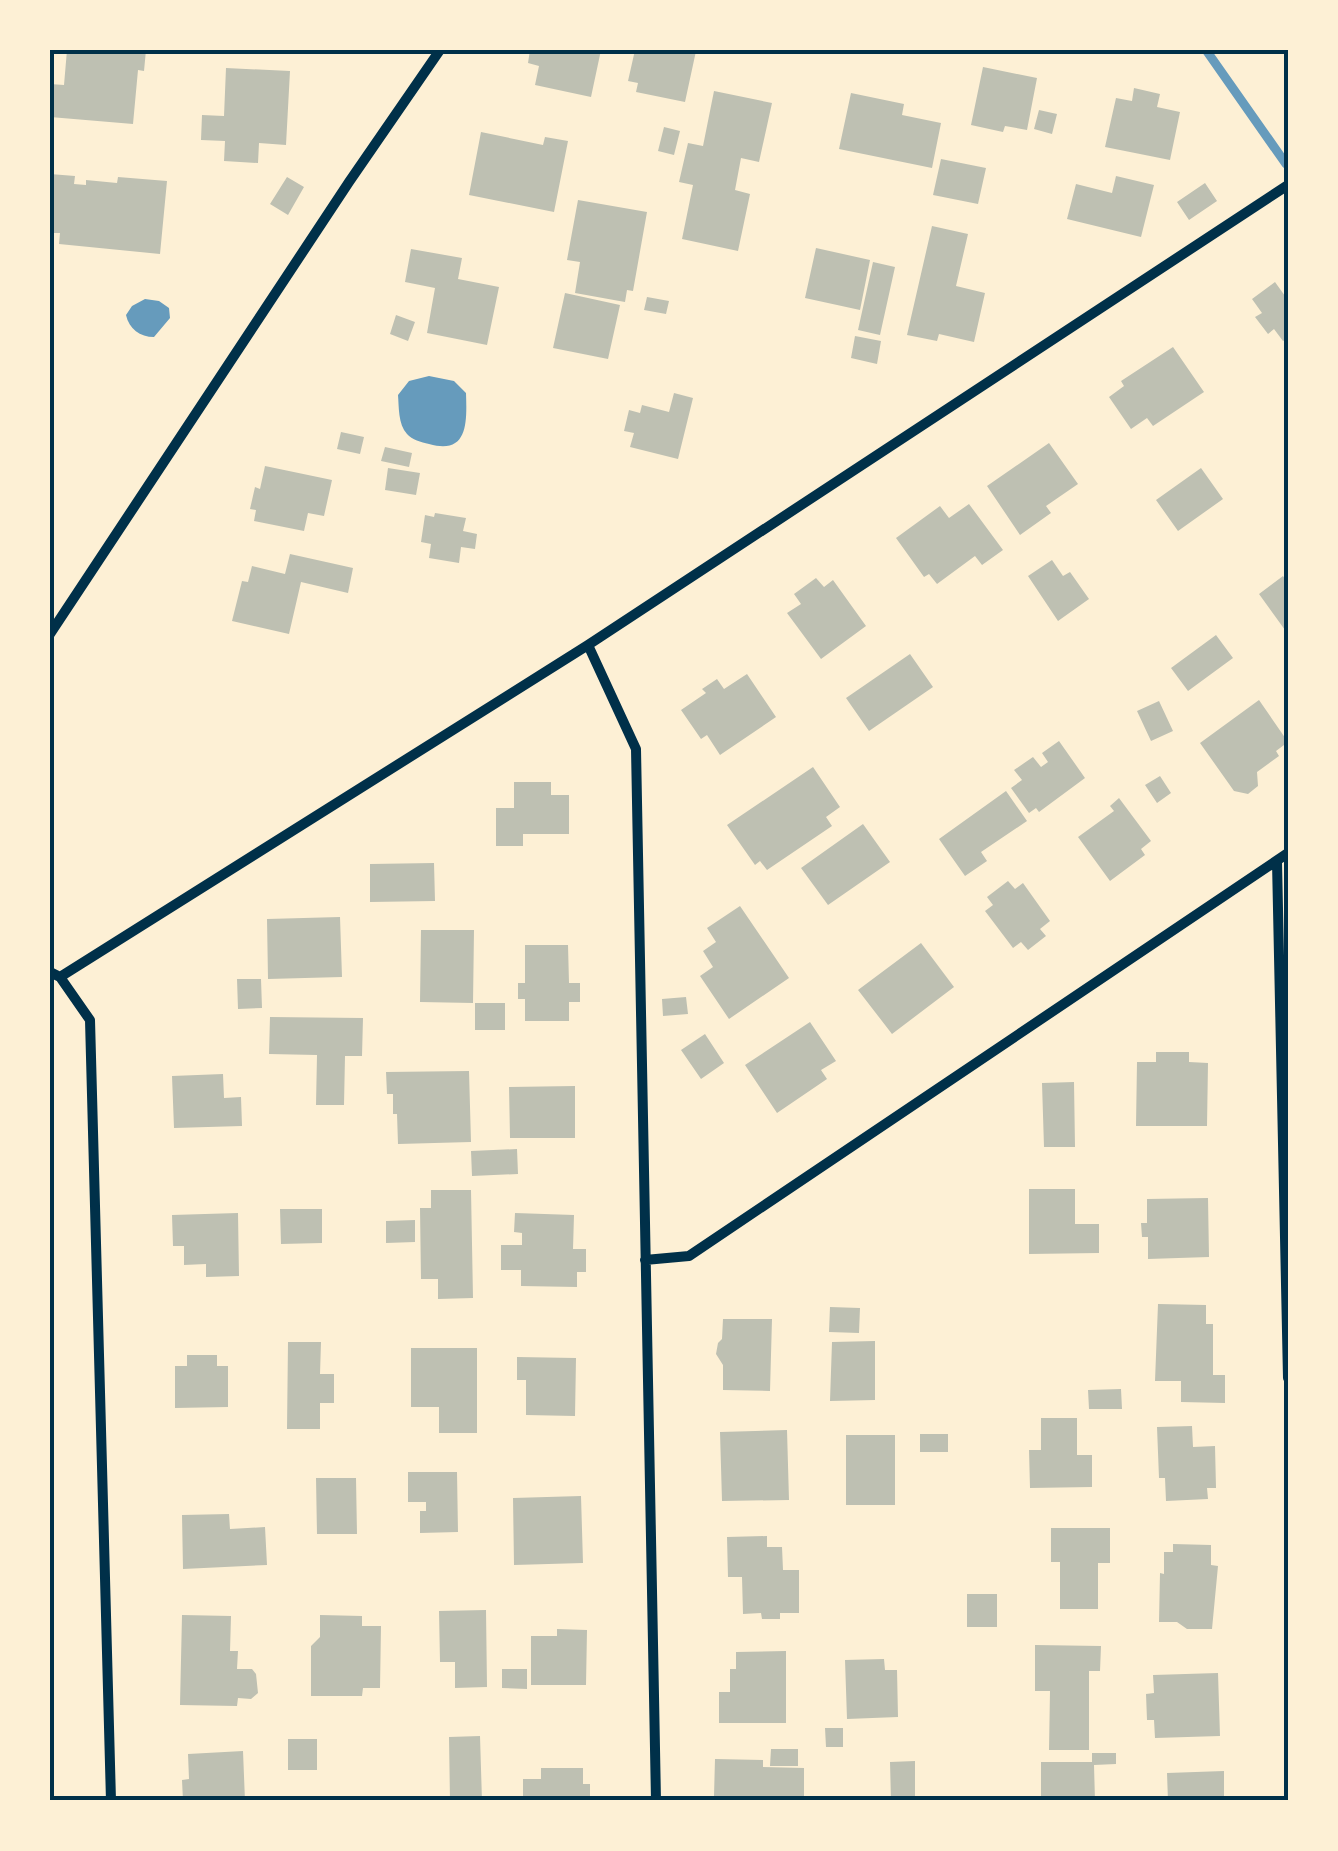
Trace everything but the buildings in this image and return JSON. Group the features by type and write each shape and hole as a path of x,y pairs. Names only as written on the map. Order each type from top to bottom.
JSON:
{"street":[{"path":"50,634 440,50"},
{"path":"111,1801 90,1020 55,975 588,645 1288,185"},
{"path":"588,645 636,749 656,1801"},
{"path":"645,1260 689,1256 1288,854"},
{"path":"1277,862 1288,1378"}],"water":[{"path":"145,299 159,301 169,308 170,318 154,337 136,331 126,315 132,306"},
{"path":"429,376 454,381 466,393 465,425 458,441 451,445 411,438 402,425 398,395 409,381"}],"waterway":[{"path":"1206,50 1286,164"}]}
